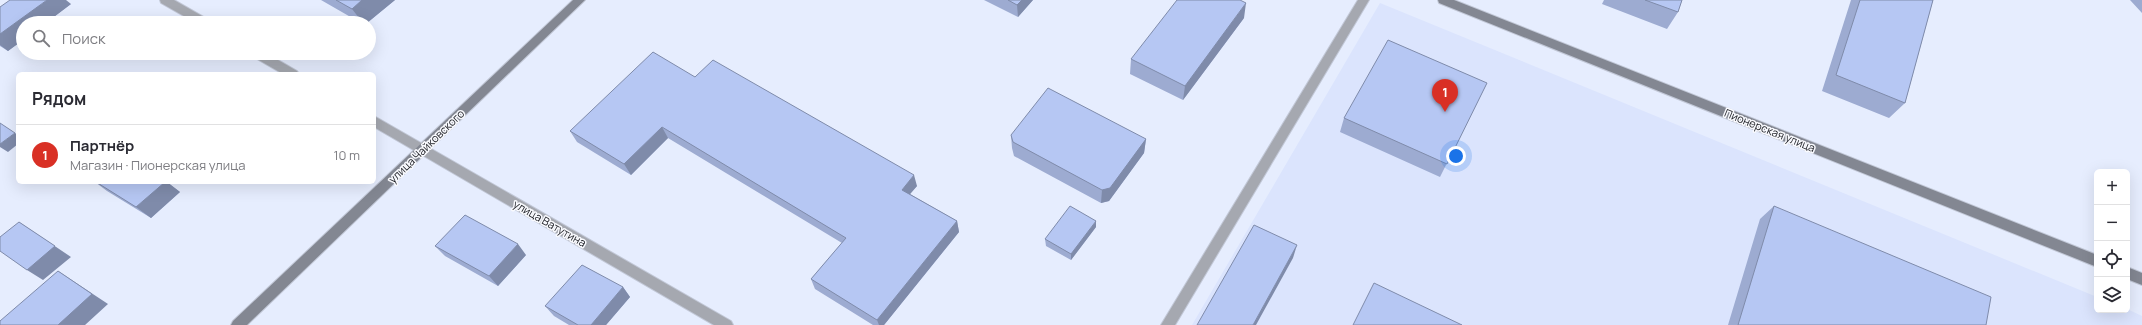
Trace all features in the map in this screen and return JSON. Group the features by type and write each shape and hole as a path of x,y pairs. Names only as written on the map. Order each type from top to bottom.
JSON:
{"street":[{"path":"165,0 193,16"},
{"name":"улица Чайковского","path":"238,325 580,0"},
{"path":"1168,325 1364,0"},
{"name":"Пионерская улица","path":"1443,0 2094,260"},
{"path":"268,60 289,72"},
{"name":"улица Ватутина","path":"376,122 726,325"},
{"path":"2130,274 2142,279"}],"shaded area":[{"path":"1380,3 2094,296 2094,313 2130,313 2130,310 2142,316 2142,325 1192,325"}],"building":[{"path":"10,0 47,0 25,16 16,16 16,22 0,34 0,7"},
{"path":"336,0 362,0 352,9"},
{"path":"1008,0 1022,0 1017,5"},
{"path":"1177,0 1240,0 1246,3 1185,86 1131,59"},
{"path":"1645,0 1682,0 1678,12"},
{"path":"1860,0 1933,0 1905,103 1836,75"},
{"path":"1388,40 1487,83 1447,164 1344,118"},
{"path":"653,52 695,77 713,60 914,175 902,190 957,221 877,320 811,279 846,238 662,127 624,164 570,131"},
{"path":"1048,88 1146,139 1110,188 1102,190 1013,142 1011,135"},
{"path":"0,123 15,133 0,144"},
{"path":"99,184 163,184 136,207"},
{"path":"1070,206 1096,221 1071,254 1045,239"},
{"path":"1774,206 1991,297 1986,325 1738,325"},
{"path":"465,215 518,244 489,276 435,246"},
{"path":"19,222 55,246 27,270 0,251 0,237"},
{"path":"1254,225 1297,245 1253,325 1197,325"},
{"path":"582,265 623,287 591,325 578,325 545,306"},
{"path":"58,271 92,294 58,325 0,325 0,321"},
{"path":"1374,283 1462,325 1353,325"}],"place":[{"name":"Партнёр","path":"1445,112"}]}
